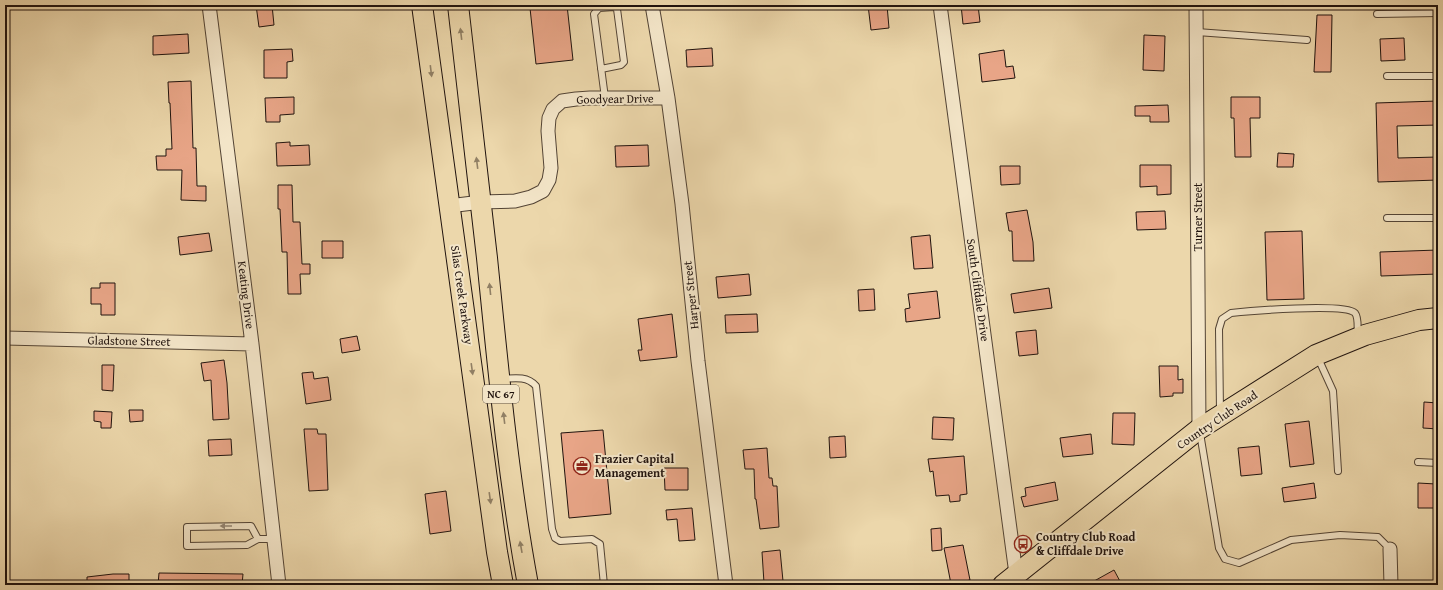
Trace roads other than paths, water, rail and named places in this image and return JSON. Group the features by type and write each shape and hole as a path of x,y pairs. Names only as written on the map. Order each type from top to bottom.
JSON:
{"main road":[{"name":"Silas Creek Parkway","path":"422,5 497,552 504,585"},
{"name":"NC 67","path":"458,5 481,202 499,379 520,543 528,585"},
{"name":"Country Club Road","path":"1010,580 1199,429 1316,355 1358,338 1419,320 1438,318"}],"street":[{"name":"Keating Drive","path":"209,5 252,344 279,585"},
{"name":"Harper Street","path":"652,5 668,98 682,204 698,361 726,585"},
{"name":"South Cliffdale Drive","path":"940,5 1010,580"},
{"name":"Turner Street","path":"1196,5 1199,429"},
{"name":"Goodyear Drive","path":"449,206 481,202 514,201 531,197 542,191 549,180 552,168 548,131 549,118 553,109 562,102 576,99 668,98"},
{"name":"Gladstone Street","path":"5,338 252,344"},
{"path":"1390,549 1391,585"}],"lane":[{"path":"601,69 621,65 624,62 617,9 614,7 599,8 594,14 601,69 605,98"},
{"path":"1377,14 1438,13"},
{"path":"1197,32 1307,40"},
{"path":"1387,76 1438,76"},
{"path":"1387,218 1438,218"},
{"path":"1220,416 1219,329 1222,319 1231,313 1324,307 1352,311 1357,316 1358,338"},
{"path":"1316,355 1333,391 1338,471"},
{"path":"499,379 519,378 531,381 536,386 552,529 555,538 560,541 592,539 600,544 604,585"},
{"path":"1199,429 1219,548 1225,559 1239,563 1291,540 1340,535 1378,537 1390,549"},
{"path":"1418,462 1438,464"},
{"path":"258,539 251,526 187,527 186,546 247,545 258,539 274,539"}],"place":[{"name":"Frazier Capital Management","path":"582,466"},
{"name":"Country Club Road & Cliffdale Drive","path":"1023,544"}]}
